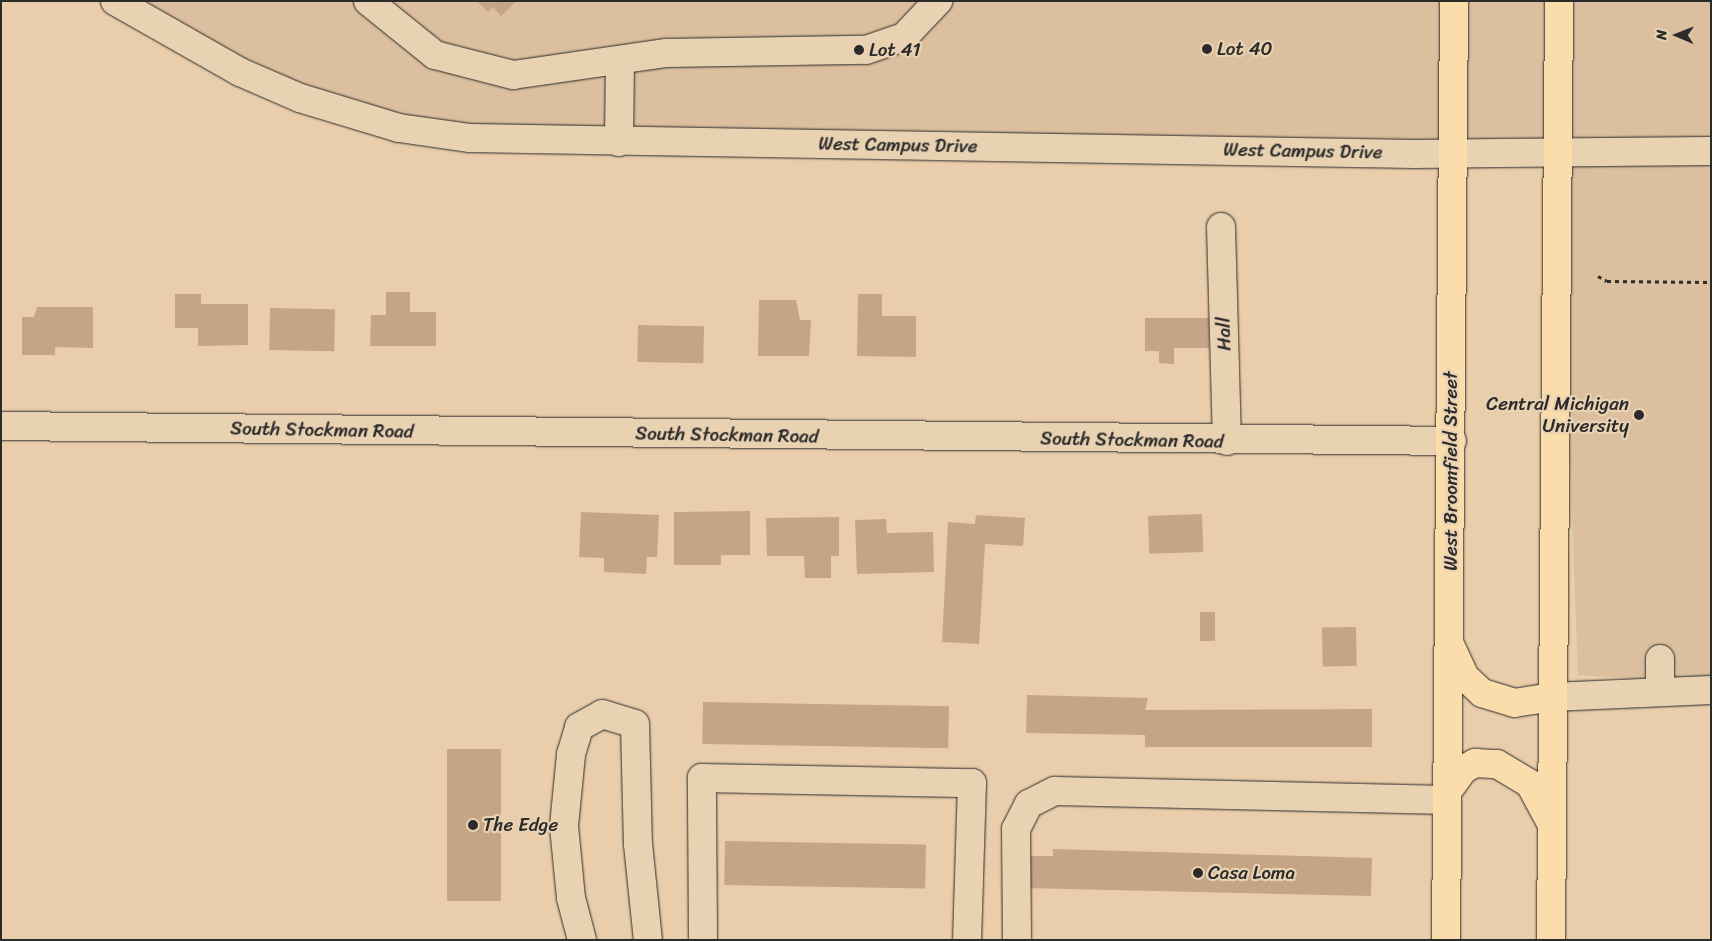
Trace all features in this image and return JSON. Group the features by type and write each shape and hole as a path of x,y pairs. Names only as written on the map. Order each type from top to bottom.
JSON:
{"main road":[{"name":"West Broomfield Street","path":"1446,940 1452,441 1454,1"},
{"path":"1550,940 1560,1"},
{"path":"1450,644 1465,677 1482,693 1514,703 1552,696"},
{"path":"1447,796 1456,776 1475,763 1509,767 1538,795 1552,827"}],"street":[{"name":"West Campus Drive","path":"115,1 240,72 300,98 370,120 470,138 619,142 1453,153 1558,150 1711,151"},
{"path":"368,1 416,44 489,73 536,75 620,60 696,51 842,51 888,46 904,36 938,1"},
{"path":"619,142 620,60"},
{"name":"Hall","path":"1221,227 1227,441"},
{"name":"South Stockman Road","path":"1,426 1227,441 1452,441"},
{"path":"1660,660 1660,690"},
{"path":"1552,696 1660,690 1711,690"},
{"path":"582,940 572,898 564,826 571,754 580,727 602,714 635,724 638,844 648,940"},
{"path":"703,940 702,778 972,783 967,940"},
{"path":"1017,940 1016,829 1029,804 1055,791 1447,796"}],"path":[{"path":"1598,276 1607,281 1711,282"}],"shaded area":[{"name":"Central Michigan University","path":"115,1 1711,1 1711,683 1578,675 1558,150 643,142 370,120"}],"building":[{"path":"477,1 516,1 501,16 493,7 488,12"},
{"path":"386,292 410,292 410,312 436,312 436,346 370,346 371,315 386,315"},
{"path":"175,294 201,294 201,304 248,304 248,345 198,346 198,328 175,328"},
{"path":"858,294 882,294 882,316 916,316 916,357 857,356"},
{"path":"759,300 796,300 800,320 811,320 809,356 758,356"},
{"path":"37,307 93,307 93,348 55,347 55,355 22,355 22,317 34,317"},
{"path":"270,308 335,309 334,351 269,350"},
{"path":"1145,318 1209,318 1209,348 1174,348 1174,364 1159,363 1159,351 1145,351"},
{"path":"638,325 704,326 703,363 637,362"},
{"path":"750,511 750,555 721,555 721,565 674,565 674,512"},
{"path":"581,512 659,515 657,557 647,557 646,574 604,572 604,558 579,557"},
{"path":"1202,514 1203,552 1149,554 1148,516"},
{"path":"976,515 1025,518 1023,546 985,544 979,644 942,642 948,522 975,524"},
{"path":"839,517 839,556 831,556 831,578 805,578 804,556 767,556 766,518"},
{"path":"886,519 887,533 933,532 934,572 857,574 855,520"},
{"path":"1200,612 1215,612 1215,641 1200,641"},
{"path":"1356,627 1357,666 1323,667 1322,628"},
{"path":"1027,695 1148,698 1145,710 1372,709 1372,747 1145,747 1145,735 1026,733"},
{"path":"703,702 949,706 948,748 702,744"},
{"name":"The Edge","path":"447,749 501,749 501,901 447,901"},
{"path":"725,841 926,845 925,889 724,885"},
{"name":"Casa Loma","path":"1053,849 1372,858 1371,896 1024,888 1024,856 1053,856"}],"place":[{"name":"Lot 40","path":"1207,49"},
{"name":"Lot 41","path":"859,50"},
{"name":"Central Michigan University","path":"1639,415"},
{"name":"The Edge","path":"473,825"},
{"name":"Casa Loma","path":"1198,873"}]}
